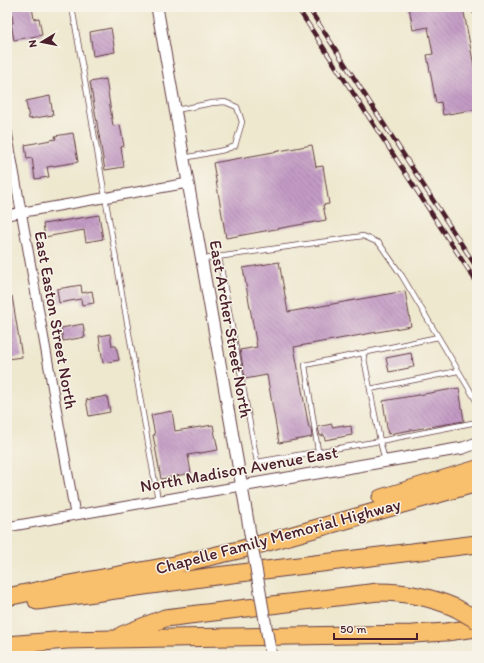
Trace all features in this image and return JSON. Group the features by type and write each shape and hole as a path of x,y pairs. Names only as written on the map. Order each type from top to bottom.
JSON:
{"highway":[{"path":"242,549 322,516 477,469"},
{"name":"Chapelle Family Memorial Highway","path":"7,597 174,565 242,549 477,483"},
{"path":"7,604 71,597 208,577 477,544"},
{"path":"113,639 165,618 378,592 412,594 435,600 456,608 477,620"},
{"path":"413,634 477,616"},
{"path":"7,645 67,640 413,634 477,628"}],"street":[{"name":"East Archer Street North","path":"157,7 271,656"},
{"name":"East Easton Street North","path":"7,132 75,514"},
{"path":"7,215 188,183"},
{"name":"North Madison Avenue East","path":"7,526 462,448 477,443"}],"lane":[{"path":"72,7 158,500"},
{"path":"176,110 225,102 237,107 242,122 235,146 224,150 184,158"},
{"path":"202,260 363,236 379,243 402,276 477,402"},
{"path":"219,257 257,462 380,441 477,422"},
{"path":"318,451 305,365 438,337"},
{"path":"363,353 385,461"},
{"path":"370,389 458,371"}],"building":[{"path":"11,7 32,7 34,19 39,18 42,35 14,40 11,23 13,23"},
{"path":"409,7 463,7 477,83 477,109 443,115 441,102 436,103 427,55 433,54 428,27 413,30"},
{"path":"111,28 115,52 93,56 90,32"},
{"path":"106,79 113,126 120,125 124,146 121,147 124,167 105,170 90,82"},
{"path":"50,96 53,115 29,119 26,101"},
{"path":"73,133 78,162 47,167 49,177 35,179 32,158 27,159 25,145 56,139 55,136"},
{"path":"312,145 316,167 323,166 329,204 323,205 326,220 226,238 213,163"},
{"path":"99,215 103,239 86,242 84,230 45,237 43,224"},
{"path":"279,262 288,312 405,291 411,326 294,347 312,437 279,443 267,375 245,379 240,350 257,347 243,268"},
{"path":"81,285 82,293 92,291 94,303 82,305 81,299 59,303 57,289"},
{"path":"7,296 12,296 22,357 7,359"},
{"path":"83,324 85,337 63,341 61,328"},
{"path":"110,334 112,346 116,346 119,360 103,363 99,336"},
{"path":"411,353 414,367 389,372 386,358"},
{"path":"459,388 464,421 388,434 383,401"},
{"path":"107,396 110,412 89,416 86,400"},
{"path":"172,411 175,431 213,425 218,450 188,455 191,473 161,479 151,415"},
{"path":"332,424 332,427 344,425 344,427 351,426 352,435 325,440 324,435 320,436 318,427"}],"railway":[{"path":"297,7 477,283"},
{"path":"308,7 477,268"}]}
